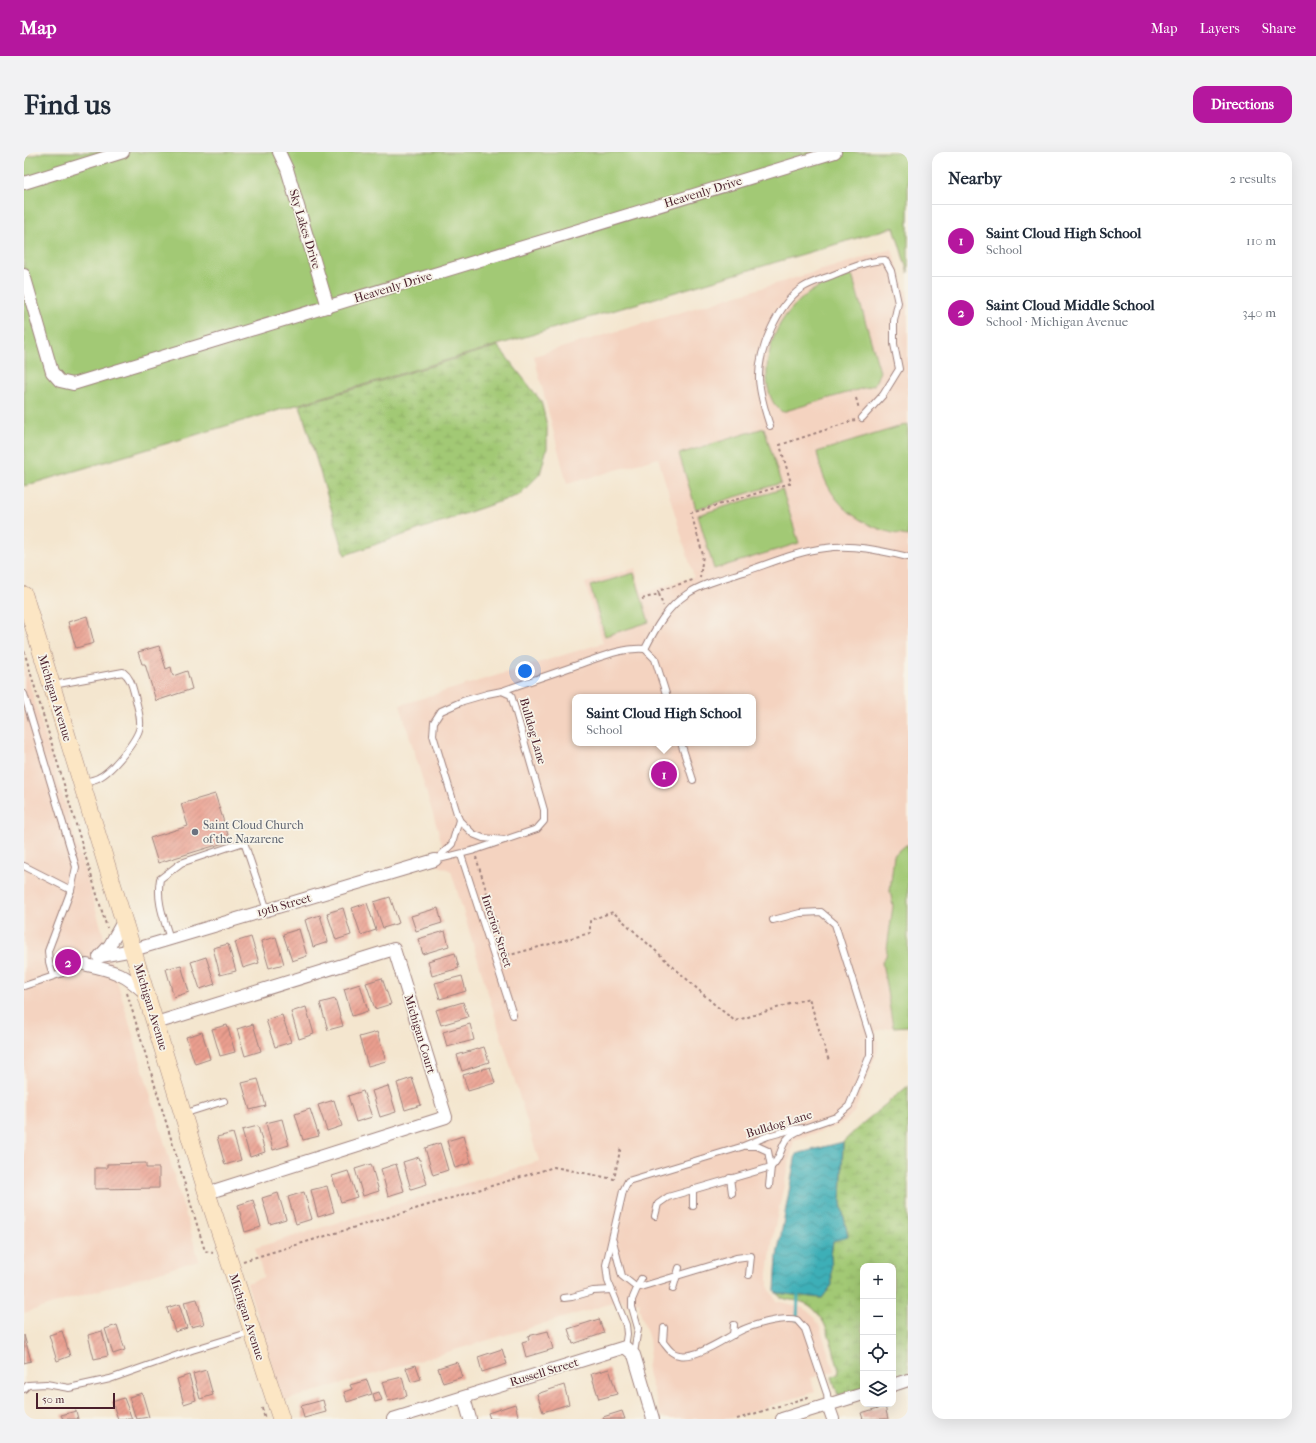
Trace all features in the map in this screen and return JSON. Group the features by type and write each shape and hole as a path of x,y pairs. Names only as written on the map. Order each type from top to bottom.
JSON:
{"street":[{"path":"24,183 123,152"},
{"name":"Sky Lakes Drive","path":"279,152 287,169 328,307"},
{"name":"Heavenly Drive","path":"24,275 52,372 60,381 73,384 834,152"},
{"name":"Michigan Avenue","path":"24,595 207,1193 281,1419"},
{"name":"19th Street","path":"101,956 132,950 435,860"},
{"path":"87,965 101,956 110,945 124,920"},
{"name":"Michigan Court","path":"156,1024 394,949 446,1117 207,1193"},
{"path":"87,965 112,970 122,975 147,996"},
{"path":"629,1351 653,1419"},
{"name":"Russell Street","path":"393,1419 629,1351"},
{"path":"896,1384 908,1380"},
{"path":"782,1419 828,1400 860,1395"},
{"path":"464,1398 470,1419"},
{"path":"828,1400 833,1419"}],"lane":[{"path":"770,426 764,409 759,378 763,349 777,314 802,288 849,268 873,261 885,260 891,271 898,303 894,321 894,344 899,369 883,395 862,418"},
{"path":"645,649 654,632 670,609 687,593 708,583 808,551 827,547 867,549 908,557"},
{"path":"502,691 632,648 645,649 655,660 666,694"},
{"path":"52,685 123,672 128,676 131,682 140,717 140,728 123,756 110,770 98,778 81,782"},
{"name":"Bulldog Lane","path":"435,860 460,855 505,840 537,829 544,821 544,810 511,695 502,691 463,701 441,711 434,722 433,735 458,820 473,834 483,838 505,840"},
{"path":"24,694 76,867 70,890 48,951 53,976"},
{"path":"682,746 692,780"},
{"path":"435,860 452,844 458,820"},
{"path":"170,939 158,892 160,879 181,863 244,842 267,910"},
{"name":"Interior Street","path":"460,855 513,1015"},
{"path":"24,866 70,890"},
{"name":"Bulldog Lane","path":"629,1351 626,1325 611,1290 606,1265 623,1191 628,1181 741,1147 768,1136 804,1128 836,1118 850,1106 870,1055 870,1036 835,924 821,912 800,913 773,920"},
{"path":"24,986 87,965"},
{"path":"183,1114 224,1101"},
{"path":"655,1216 656,1209 662,1200 693,1189 771,1167 778,1161 784,1142 795,1132 804,1128"},
{"path":"741,1147 752,1146 764,1148 770,1155 771,1167 769,1186"},
{"path":"730,1178 732,1193"},
{"path":"693,1189 693,1206"},
{"path":"612,1238 622,1276 637,1288"},
{"path":"637,1288 736,1258 750,1256 749,1275"},
{"path":"673,1289 679,1268"},
{"path":"629,1351 638,1328 632,1307 632,1300 641,1279"},
{"path":"564,1298 593,1291 611,1290"},
{"path":"664,1328 663,1342 670,1351 679,1355 687,1355 710,1347 740,1330 784,1318 797,1320 806,1329 828,1400"},
{"path":"733,1335 734,1325"},
{"path":"24,1390 28,1385 46,1384 69,1388 110,1379 192,1350 252,1332"}],"path":[{"path":"642,599 659,594 658,591 700,578 703,555 691,513 791,482 780,445 862,418 856,398"},
{"path":"475,850 505,952 510,955 590,933 590,920 614,912 714,1004 735,1021 809,998 829,1061"},
{"path":"236,1263 554,1167 614,1179 620,1146"},
{"path":"737,1419 808,1397 828,1400"}],"shaded area":[{"path":"892,249 908,299 908,1026 893,1027 875,1031 878,1042 877,1052 854,1112 844,1122 834,1127 794,1140 774,1230 768,1273 768,1286 776,1301 804,1308 814,1317 820,1327 834,1371 811,1378 815,1392 728,1419 668,1419 661,1416 647,1370 650,1349 649,1339 639,1308 640,1302 625,1306 623,1300 283,1401 247,1283 264,1277 255,1248 539,1161 451,871 437,865 433,853 441,848 442,844 400,705 603,643 585,583 635,568 642,593 694,577 658,458 567,484 534,356"},
{"path":"24,665 199,1260 24,1313"}],"green space":[{"path":"44,152 908,152 908,273 894,227 24,486 24,158"},
{"path":"852,275 880,372 874,385 782,412 772,400 767,382 769,353 779,326 790,310 810,292 827,283"},
{"path":"498,346 541,401 547,426 547,448 540,474 519,495 345,555 300,405"},
{"path":"908,424 908,536 875,527 860,520 848,510 837,499 828,486 821,470 817,452"},
{"path":"764,428 781,483 696,509 679,454"},
{"path":"782,489 799,543 714,569 698,515"},
{"path":"634,573 649,622 605,636 590,586"},
{"path":"908,845 908,1026 893,1027 882,962 886,956 893,906 890,891 894,855"},
{"path":"908,1086 908,1374 896,1378 896,1263 860,1263 860,1389 838,1395 832,1377 838,1374 839,1370 824,1323 813,1308 805,1303 782,1298 776,1293 822,1298 832,1285 831,1255 833,1241 848,1236 841,1203 843,1142 863,1123"}],"water":[{"path":"843,1142 841,1203 848,1237 833,1241 831,1255 832,1285 822,1298 776,1293 777,1256 796,1154"}],"building":[{"path":"87,616 94,643 76,648 68,622"},
{"path":"159,646 166,669 171,667 173,676 187,671 192,689 156,701 145,664 142,664 138,652"},
{"path":"215,794 230,841 158,863 150,838 188,826 181,804"},
{"path":"390,897 399,923 383,928 374,902"},
{"path":"367,903 376,930 361,935 352,908"},
{"path":"343,908 351,935 336,940 327,913"},
{"path":"438,908 442,923 416,931 411,916"},
{"path":"320,915 328,942 313,947 305,920"},
{"path":"299,929 307,956 292,961 283,934"},
{"path":"445,931 449,946 423,954 418,939"},
{"path":"251,937 259,963 243,968 235,942"},
{"path":"276,937 284,964 269,968 261,941"},
{"path":"228,944 236,971 220,975 213,948"},
{"path":"455,953 459,968 432,976 428,961"},
{"path":"206,957 215,984 200,989 191,962"},
{"path":"181,965 189,992 174,997 166,969"},
{"path":"462,976 466,991 440,999 435,983"},
{"path":"382,978 391,1004 375,1009 366,983"},
{"path":"360,984 368,1011 352,1016 344,989"},
{"path":"335,999 343,1026 328,1030 320,1003"},
{"path":"463,1002 468,1017 441,1025 436,1010"},
{"path":"306,1007 314,1034 299,1039 291,1012"},
{"path":"282,1015 291,1042 275,1047 266,1020"},
{"path":"253,1024 261,1051 245,1056 237,1029"},
{"path":"470,1024 474,1040 447,1047 443,1032"},
{"path":"227,1025 235,1052 220,1056 212,1029"},
{"path":"202,1032 210,1059 195,1064 186,1037"},
{"path":"377,1032 386,1061 368,1066 359,1037"},
{"path":"484,1047 489,1062 462,1071 457,1055"},
{"path":"490,1067 495,1083 468,1091 463,1075"},
{"path":"412,1078 421,1105 405,1110 397,1083"},
{"path":"258,1079 266,1106 250,1110 242,1083"},
{"path":"388,1086 396,1112 380,1117 372,1091"},
{"path":"363,1091 372,1117 356,1122 348,1096"},
{"path":"334,1100 342,1126 327,1131 318,1105"},
{"path":"310,1109 319,1136 303,1140 295,1114"},
{"path":"282,1119 289,1145 273,1150 266,1123"},
{"path":"258,1126 265,1152 250,1157 242,1130"},
{"path":"233,1133 241,1160 225,1165 217,1137"},
{"path":"463,1136 471,1163 455,1168 447,1141"},
{"path":"440,1143 448,1170 433,1175 425,1148"},
{"path":"419,1157 427,1184 411,1189 403,1162"},
{"path":"146,1163 146,1168 159,1168 159,1188 95,1189 95,1168 107,1168 107,1164"},
{"path":"371,1164 379,1191 363,1196 355,1169"},
{"path":"396,1164 404,1191 388,1196 381,1169"},
{"path":"348,1171 357,1197 341,1202 332,1176"},
{"path":"327,1186 334,1212 318,1217 311,1190"},
{"path":"304,1192 312,1219 296,1224 288,1197"},
{"path":"278,1193 286,1219 270,1224 262,1198"},
{"path":"253,1200 261,1227 245,1232 238,1205"},
{"path":"197,1299 204,1324 191,1327 184,1302"},
{"path":"179,1304 187,1328 175,1332 167,1308"},
{"path":"599,1319 604,1333 573,1344 568,1329"},
{"path":"117,1325 125,1350 113,1354 105,1329"},
{"path":"62,1331 70,1356 57,1361 49,1335"},
{"path":"102,1331 108,1356 94,1359 88,1335"},
{"path":"548,1331 553,1349 526,1357 522,1342 529,1340 528,1336"},
{"path":"24,1335 31,1361 24,1363"},
{"path":"502,1349 507,1364 482,1372 478,1357"},
{"path":"457,1362 462,1377 443,1383 438,1368"},
{"path":"416,1365 421,1379 411,1382 406,1368"},
{"path":"609,1369 617,1394 599,1399 591,1374"},
{"path":"206,1370 213,1395 200,1399 193,1374"},
{"path":"189,1375 196,1400 184,1404 177,1379"},
{"path":"402,1377 407,1396 388,1401 382,1382"},
{"path":"367,1380 372,1394 347,1402 344,1392 352,1389 350,1385"},
{"path":"564,1385 569,1404 543,1412 537,1394"},
{"path":"379,1392 382,1400 375,1402 373,1394"},
{"path":"142,1393 149,1417 136,1419 129,1397"},
{"path":"124,1398 132,1419 118,1419 112,1402"},
{"path":"323,1400 326,1412 304,1418 301,1406"},
{"path":"515,1404 519,1419 490,1419 488,1413"},
{"path":"885,1407 888,1419 863,1419 861,1413"},
{"path":"76,1411 78,1419 63,1419 61,1415"},
{"path":"622,1411 625,1419 604,1419 603,1417"}],"waterway":[{"path":"797,1320 798,1293"}],"place":[{"name":"Saint Cloud High School","path":"664,774"},
{"name":"Saint Cloud Church of the Nazarene","path":"195,832"},
{"name":"Saint Cloud Middle School","path":"68,962"}]}
